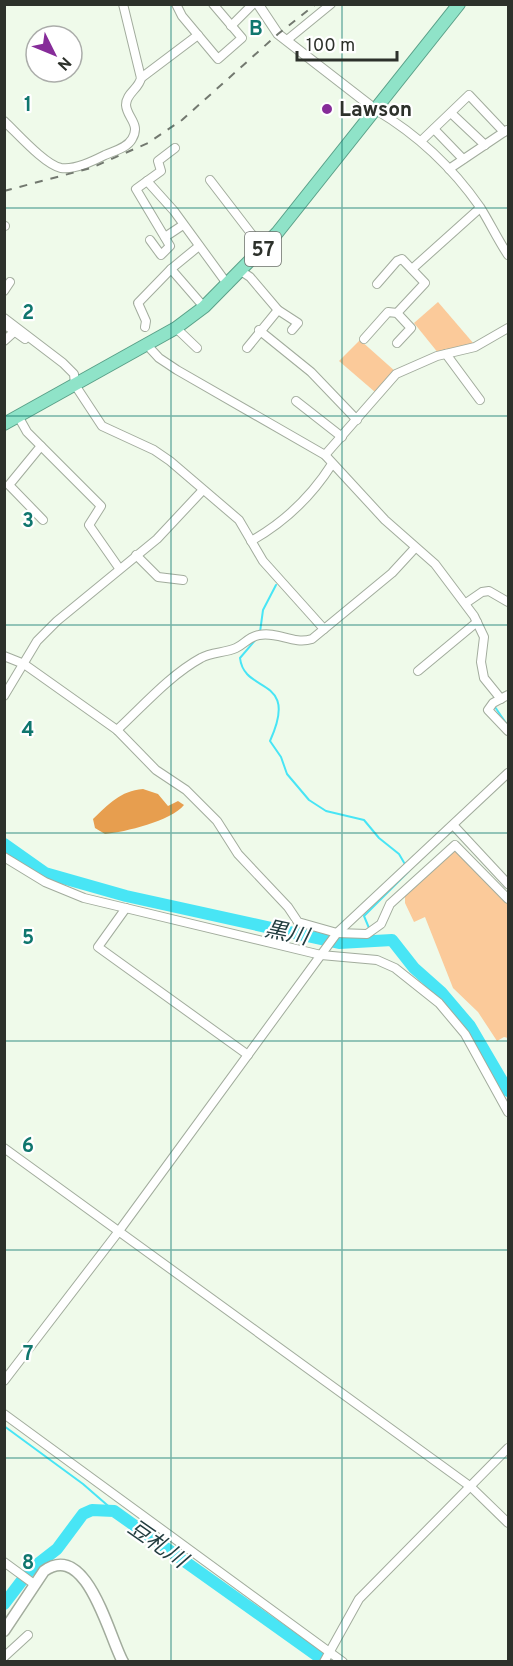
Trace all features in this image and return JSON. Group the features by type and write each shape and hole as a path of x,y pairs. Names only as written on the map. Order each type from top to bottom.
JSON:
{"highway":[{"name":"57","path":"4,424 176,328 228,285 262,249 459,4"}],"main road":[{"path":"4,1631 44,1571 59,1565 72,1568 84,1578 97,1598 114,1647 123,1662"}],"street":[{"path":"4,121 49,162 60,168 72,168 126,146 132,140 135,121 126,104 128,96 140,85 141,78 123,4"},
{"path":"188,4 179,7 182,15 218,59 242,38 213,4"},
{"path":"231,26 253,4"},
{"path":"258,4 278,34 376,110 421,141 449,169 480,208 508,255"},
{"path":"287,40 331,4"},
{"path":"141,78 198,35"},
{"path":"421,141 469,95 506,130 449,169"},
{"path":"451,113 484,145"},
{"path":"434,129 464,159"},
{"path":"150,240 161,255 170,246 136,189 161,171 158,161 175,148"},
{"path":"210,180 262,249"},
{"path":"147,181 174,211 228,285"},
{"path":"412,268 480,208"},
{"path":"165,237 183,225"},
{"path":"146,327 146,321 138,303 171,269 199,246"},
{"path":"377,284 397,261 402,260 425,283 397,313"},
{"path":"171,269 204,307"},
{"path":"241,272 250,277 278,310 298,323 292,330"},
{"path":"4,291 10,282"},
{"path":"247,348 259,330 278,310"},
{"path":"364,339 388,312 397,313 411,328 397,343"},
{"path":"4,318 54,357"},
{"path":"4,324 63,363 74,374 75,385 102,426 154,450 189,476 202,490 239,520 263,561 324,629"},
{"path":"176,328 197,348"},
{"path":"326,455 396,374 446,354 475,347 508,328"},
{"path":"259,330 311,372 357,420"},
{"path":"4,341 14,332"},
{"path":"147,345 159,358 177,370 326,455 332,464 415,548 435,564 466,603 484,637 481,662 484,678 505,697 488,710 508,731"},
{"path":"446,354 480,400"},
{"path":"296,401 342,437"},
{"path":"18,416 41,446 101,506 88,525 119,568"},
{"path":"41,446 9,485 44,520"},
{"path":"251,541 284,519 309,496 332,464"},
{"path":"4,696 38,641 57,621 157,539 202,490"},
{"path":"117,730 166,685 201,657 240,647 248,638 261,634 273,633 303,642 324,629 392,573 415,548"},
{"path":"136,555 158,577 183,580"},
{"path":"466,603 482,592 489,591 508,603"},
{"path":"418,671 477,622"},
{"path":"4,656 24,664 117,730 156,770 186,790 217,821 238,854 288,907 298,922 337,933 367,934 381,924 390,904 455,845 508,899"},
{"path":"4,1381 119,1231 337,933 454,826 508,773"},
{"path":"454,826 508,884"},
{"path":"4,857 45,882 84,898 321,955 377,960 395,968 439,1003 465,1034 508,1112"},
{"path":"126,908 98,947 248,1054"},
{"path":"4,1148 471,1487 508,1523"},
{"path":"4,1414 331,1650 342,1662"},
{"path":"324,1662 358,1599 508,1448"},
{"path":"4,1562 34,1584"},
{"path":"4,1657 27,1635"}],"shaded area":[{"path":"438,302 474,344 439,354 414,323"},
{"path":"360,340 396,372 375,392 339,361"},
{"path":"143,789 158,794 168,806 178,801 184,805 178,811 159,821 124,831 105,834 95,828 93,819 110,803 128,792"},
{"path":"456,848 508,902 508,1038 504,1037 497,1041 478,1012 453,988 425,917 414,922 405,903 405,895"}],"waterway":[{"path":"260,632 263,610 276,585"},
{"path":"258,637 240,658 244,669 251,677 275,695 279,705 270,741 281,757 287,774 309,800 326,811 364,820 379,838 399,854 406,866"},
{"path":"495,707 508,726"},
{"name":"黒川","path":"4,844 45,873 126,896 339,943 392,940 414,968 441,992 470,1026 508,1091"},
{"path":"369,928 364,916 409,871"},
{"name":"黒川","path":"372,933 376,943"},
{"path":"4,1426 83,1484 114,1511"},
{"name":"豆札川","path":"4,1604 30,1570 57,1549 83,1514 92,1510 114,1511 326,1662"}],"railway":[{"path":"4,191 91,168 148,143 182,120 278,34 316,4"}],"place":[{"name":"Lawson","path":"327,109"}]}
